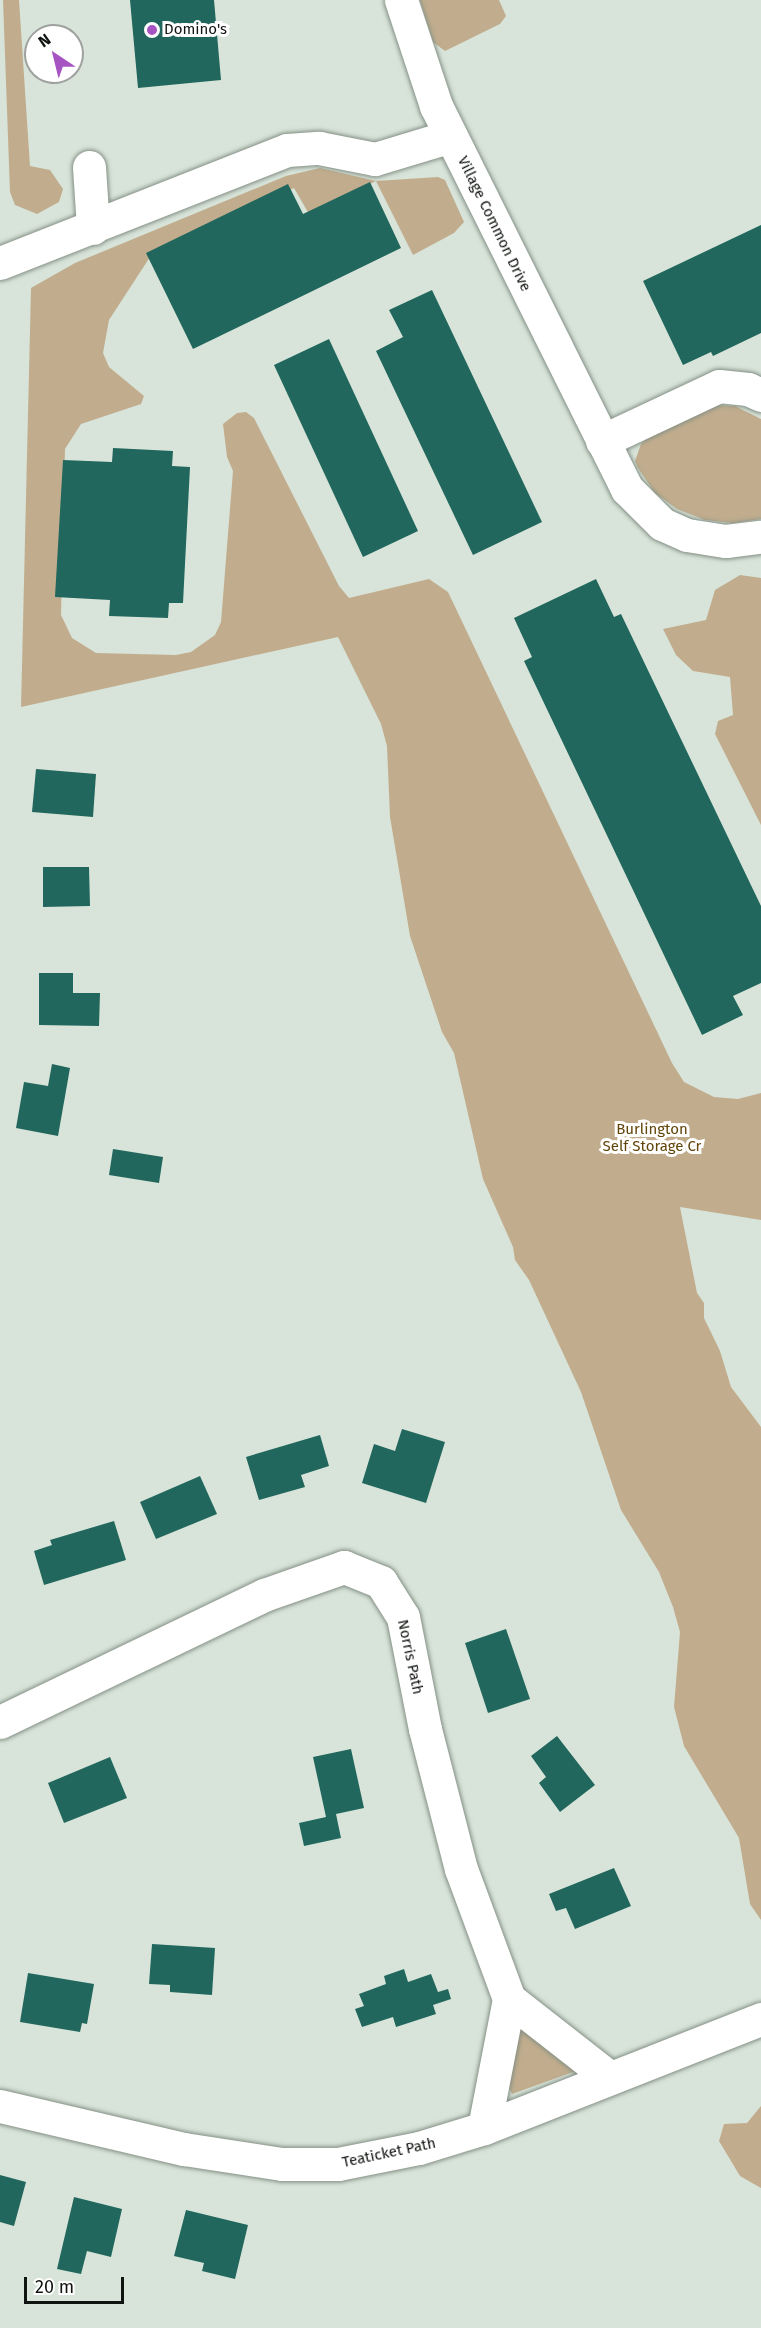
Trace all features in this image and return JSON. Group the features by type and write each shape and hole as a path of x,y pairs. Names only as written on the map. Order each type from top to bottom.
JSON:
{"street":[{"name":"Village Common Drive","path":"401,0 426,82 627,489 662,524 706,539 761,537"},
{"path":"0,263 287,150 319,148 375,159 451,136"},
{"path":"89,167 93,228"},
{"path":"602,441 719,386 748,389 761,395"},
{"name":"Norris Path","path":"0,1722 264,1595 344,1567 381,1582 403,1617 425,1729 455,1846 509,1999"},
{"path":"484,2128 509,1999 610,2078"},
{"name":"Teaticket Path","path":"0,2106 184,2149 291,2165 338,2164 375,2158 484,2128 761,2019"}],"green space":[{"path":"3,0 19,0 30,166 50,170 63,189 59,202 37,214 15,205 10,192"},
{"path":"420,0 499,0 506,16 500,24 445,51 433,42"},
{"name":"Burlington Self Storage Cr","path":"320,168 376,181 309,214 294,188 150,257 109,320 103,353 109,367 144,396 141,404 81,424 65,449 61,615 72,638 96,653 176,655 191,652 215,635 221,622 233,471 227,457 223,424 237,413 246,412 254,418 339,586 349,598 429,579 448,592 672,1063 684,1082 714,1097 738,1099 761,1093 761,1220 680,1207 697,1293 704,1303 704,1318 720,1351 731,1387 761,1427 761,1920 750,1904 739,1838 684,1746 674,1707 680,1632 673,1607 659,1572 621,1510 581,1392 529,1280 515,1260 513,1247 483,1179 454,1053 442,1032 410,936 390,817 387,746 381,724 338,637 21,707 31,288 75,263 286,176"},
{"path":"438,177 445,180 464,222 454,233 413,255 376,181"},
{"path":"715,405 735,406 761,419 761,519 733,523 705,520 677,509 655,493 635,461 641,444 657,429"},
{"path":"740,575 761,578 761,825 715,734 718,721 733,715 730,677 693,671 676,655 663,629 706,620 715,590"},
{"path":"515,2021 575,2069 573,2072 512,2094 505,2079"},
{"path":"761,2106 761,2188 740,2176 719,2141 724,2124 747,2123"}],"building":[{"path":"130,0 214,0 221,80 138,88"},
{"path":"370,182 401,248 193,349 146,253 288,184 303,214"},
{"path":"761,225 761,333 713,356 711,352 683,365 643,281"},
{"path":"432,290 542,522 473,555 376,351 403,337 389,310"},
{"path":"329,339 418,531 363,557 274,365"},
{"path":"113,448 173,451 172,466 190,467 183,603 169,603 168,618 109,616 110,600 55,597 63,460 112,462"},
{"path":"596,579 614,617 621,614 761,906 761,983 733,996 743,1015 702,1035 524,661 532,657 514,618"},
{"path":"36,769 96,774 93,817 32,812"},
{"path":"43,867 89,867 90,906 43,907"},
{"path":"39,973 73,973 73,993 100,993 99,1026 39,1025"},
{"path":"52,1064 70,1068 58,1136 16,1128 24,1082 48,1086"},
{"path":"113,1149 163,1157 159,1183 109,1175"},
{"path":"402,1429 445,1442 426,1503 362,1483 374,1444 395,1451"},
{"path":"320,1435 329,1466 301,1475 305,1487 259,1500 246,1457"},
{"path":"200,1476 217,1514 156,1539 140,1502"},
{"path":"114,1521 126,1560 44,1585 34,1551 52,1545 50,1540"},
{"path":"506,1629 530,1699 488,1713 465,1643"},
{"path":"557,1736 595,1785 560,1812 539,1783 546,1777 531,1756"},
{"path":"351,1749 364,1808 336,1814 341,1838 304,1846 299,1823 326,1817 313,1757"},
{"path":"110,1757 127,1798 64,1823 48,1783"},
{"path":"614,1868 631,1906 575,1929 566,1908 556,1911 549,1894"},
{"path":"152,1944 215,1948 212,1995 170,1992 170,1985 149,1984"},
{"path":"404,1969 408,1982 431,1974 438,1992 448,1989 451,1999 433,2005 436,2014 396,2027 393,2017 362,2027 355,2009 364,2006 359,1994 386,1984 384,1976"},
{"path":"28,1973 94,1984 87,2024 82,2023 80,2032 20,2022"},
{"path":"0,2175 26,2182 14,2226 0,2222"},
{"path":"74,2197 122,2209 111,2257 87,2251 81,2274 57,2269"},
{"path":"186,2210 248,2225 235,2279 202,2271 204,2263 174,2256"}],"place":[{"name":"Domino's","path":"152,30"}]}
